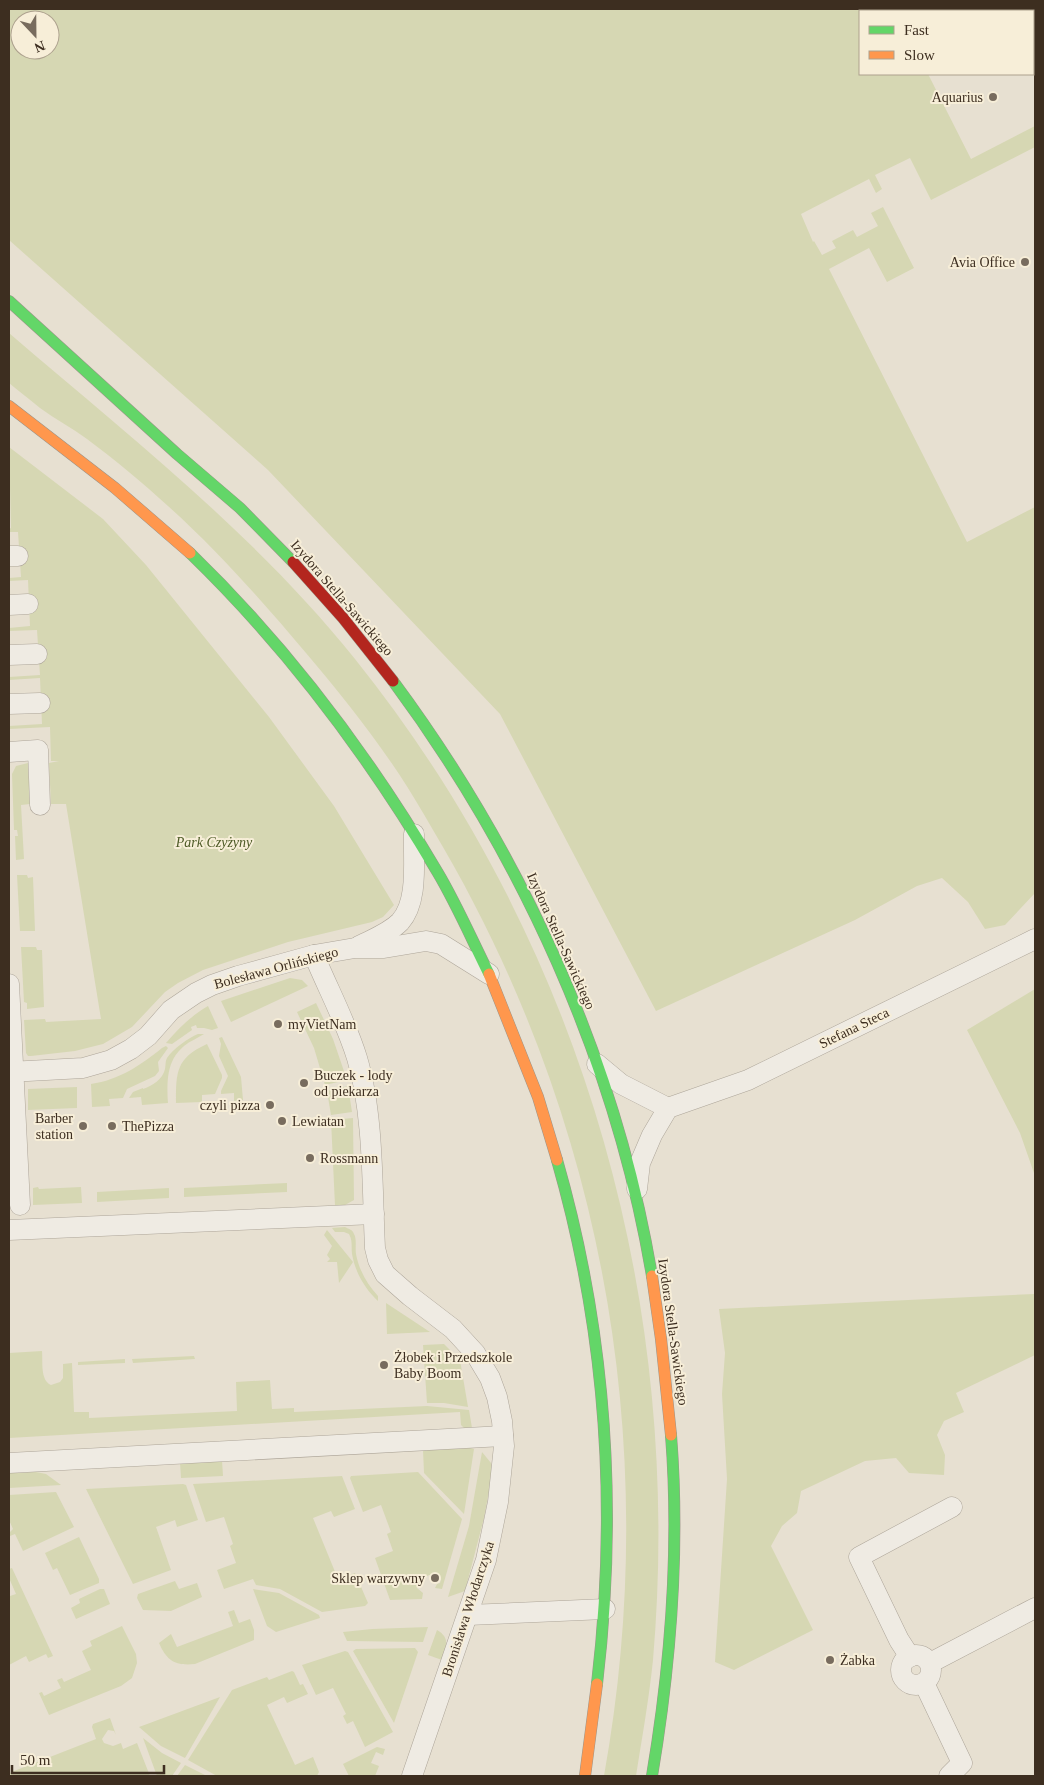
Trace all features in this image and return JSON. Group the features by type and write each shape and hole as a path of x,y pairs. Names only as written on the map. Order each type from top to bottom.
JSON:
{"main road":[{"name":"Izydora Stella-Sawickiego","path":"9,301 170,448 248,516 296,564 344,620 404,695 466,787 524,892 552,952 597,1064 613,1113 636,1196 660,1323 673,1448 675,1526 672,1612 662,1720 652,1776"},
{"path":"9,406 126,495 213,575 256,620 336,716 414,830 452,896 491,976 535,1086 552,1140 580,1254 599,1362 607,1460 608,1514 605,1609 596,1702 584,1776"}],"street":[{"path":"9,655 37,654"},
{"path":"9,704 40,703"},
{"path":"9,752 38,750 40,804"},
{"name":"Bolesława Orlińskiego","path":"355,948 389,930 400,922 406,914 413,892 414,830"},
{"name":"Stefana Steca","path":"668,1108 748,1080 1035,939"},
{"name":"Bolesława Orlińskiego","path":"11,1072 83,1068 111,1060 137,1045 148,1036 171,1010 196,993 238,976 314,955 355,948 384,948 418,941 432,941 441,944 491,976"},
{"name":"Bronisława Włodarczyka","path":"314,955 357,1058 366,1096 376,1248 380,1266 396,1285 453,1329 475,1353 490,1378 497,1398 503,1436 502,1473 495,1520 486,1560 412,1776"},
{"path":"9,984 11,1072 20,1206"},
{"path":"597,1064 621,1084 668,1108 652,1135 640,1163 636,1196"},
{"path":"9,1230 374,1214"},
{"path":"9,1463 503,1436"},
{"path":"910,1657 899,1640 859,1557 952,1507"},
{"path":"930,1663 1035,1608"},
{"path":"468,1615 605,1609"},
{"path":"921,1656 930,1663 931,1674 924,1683 913,1685 904,1679 901,1669 904,1662 910,1657 921,1656"},
{"path":"924,1683 955,1770"}],"green space":[{"path":"9,9 875,9 859,10 859,75 929,75 971,159 1035,126 1035,147 931,200 910,158 875,175 882,189 876,193 869,179 801,214 813,242 822,255 836,248 832,241 853,230 857,237 878,226 871,213 883,207 914,268 887,282 869,248 829,269 967,542 1035,507 1035,893 1005,925 985,929 968,902 942,878 917,886 855,920 656,1011 500,714 268,470 9,240"},
{"path":"9,333 190,488 234,529 317,614 355,659 434,769 502,884 557,1005 601,1131 632,1260 651,1392 658,1526 653,1660 636,1776 604,1776 621,1653 626,1530 621,1408 605,1287 578,1169 540,1052 492,939 412,795 343,697 257,596 187,523 108,455 40,408 9,383"},
{"name":"Park Czyżyny","path":"9,447 103,519 146,565 269,717 334,806 394,905 383,917 372,922 288,942 203,970 165,992 132,1027 103,1044 75,1051 31,1056 28,1056 26,1053 24,1020 45,1019 46,1022 101,1019 66,804 51,804 49,763 59,761 51,761 50,727 9,729 9,726 42,724 40,678 9,680 9,677 40,675 37,630 9,631 9,628 30,626 28,580 9,581 9,578 21,577 18,532 9,532 11,528"},
{"path":"28,763 30,804 21,805 24,859 16,860 15,836 18,836 17,830 14,830 12,774 16,766"},
{"path":"17,875 27,875 28,878 33,877 35,931 20,931"},
{"path":"21,947 36,947 37,950 42,950 44,1007 27,1009 27,1003 24,1002"},
{"path":"290,978 302,980 308,986 231,1022 221,1001"},
{"path":"1035,989 1035,1176 1020,1133 967,1030"},
{"path":"316,1003 333,1039 347,1080 325,1085 314,1048 297,1012"},
{"path":"208,1006 218,1028 212,1030 197,1028 196,1025 191,1027 192,1030 172,1044 166,1043 196,1014"},
{"path":"198,1034 204,1034 184,1046 174,1058 169,1072 168,1103 142,1105 141,1097 129,1098 133,1092 157,1082 164,1073 166,1059 181,1044"},
{"path":"222,1037 241,1077 243,1100 234,1101 234,1093 221,1094 228,1076 219,1056 221,1044 219,1038"},
{"path":"207,1044 222,1075 215,1094 202,1095 202,1102 176,1103 176,1083 180,1067 189,1055"},
{"path":"166,1046 168,1048 158,1062 159,1071 155,1076 127,1089 123,1098 109,1099 110,1106 92,1107 91,1084 111,1079 129,1071"},
{"path":"348,1086 352,1112 331,1115 327,1091"},
{"path":"77,1087 77,1108 28,1110 28,1089"},
{"path":"353,1118 354,1200 345,1205 335,1206 331,1120"},
{"path":"287,1183 287,1192 184,1197 184,1188"},
{"path":"38,1187 39,1189 81,1187 82,1203 33,1205 33,1188"},
{"path":"169,1188 169,1198 97,1202 97,1192"},
{"path":"345,1227 353,1233 359,1266 367,1282 378,1296 378,1301 365,1286 358,1274 353,1261 349,1234 335,1232 332,1228"},
{"path":"327,1230 353,1262 339,1283 337,1262 327,1262 330,1259 327,1255 332,1246 324,1235"},
{"path":"1034,1294 1035,1355 956,1393 964,1412 944,1421 937,1435 945,1455 944,1475 909,1473 896,1458 865,1461 801,1491 797,1513 782,1526 771,1546 813,1630 734,1670 715,1662 727,1479 722,1394 725,1353 719,1309"},
{"path":"386,1303 430,1332 387,1334"},
{"path":"444,1344 460,1360 468,1407 444,1403 427,1403 423,1345"},
{"path":"42,1351 45,1379 51,1385 60,1382 63,1378 63,1364 72,1363 74,1412 89,1412 89,1418 237,1411 236,1382 270,1380 272,1409 294,1408 294,1412 427,1406 469,1410 472,1428 465,1429 461,1425 460,1412 9,1438 9,1353"},
{"path":"194,1356 195,1359 133,1363 132,1359"},
{"path":"125,1359 125,1363 78,1365 78,1362"},
{"path":"474,1449 464,1514 424,1473 423,1450"},
{"path":"482,1452 491,1463 493,1469 484,1518 465,1591 448,1597 469,1526"},
{"path":"222,1460 223,1476 181,1478 180,1462"},
{"path":"36,1472 46,1474 61,1485 9,1488 9,1473"},
{"path":"418,1472 462,1519 442,1589 435,1588 441,1579 435,1573 427,1576 417,1588 423,1593 422,1599 390,1600 375,1558 393,1551 387,1534 391,1532 381,1505 363,1512 350,1478 351,1476"},
{"path":"342,1476 355,1509 334,1517 331,1511 313,1518 338,1579 355,1573 368,1603 365,1606 322,1612 280,1589 256,1585 253,1579 224,1589 217,1570 236,1563 230,1546 233,1544 224,1517 206,1522 193,1484"},
{"path":"186,1485 198,1520 177,1527 175,1520 156,1527 171,1570 133,1584 86,1489"},
{"path":"56,1492 74,1527 23,1551 15,1534 10,1536 9,1533 13,1529 9,1520 9,1495"},
{"path":"79,1537 99,1579 99,1583 70,1595 57,1568 53,1570 45,1553"},
{"path":"12,1568 53,1656 48,1658 46,1654 29,1662 26,1656 9,1665 9,1593 10,1596 16,1594 9,1578 9,1569"},
{"path":"175,1581 179,1589 197,1583 202,1597 171,1611 143,1610 137,1598 138,1594"},
{"path":"104,1589 110,1604 76,1619 71,1608 80,1603 79,1599"},
{"path":"253,1589 279,1593 319,1615 320,1618 276,1632 267,1626"},
{"path":"234,1610 239,1623 250,1619 254,1630 254,1640 195,1664 182,1664 172,1661 165,1654 159,1643 171,1634 177,1647 233,1626 228,1612"},
{"path":"122,1626 136,1654 137,1663 132,1678 121,1686 49,1715 39,1693 42,1692 44,1696 61,1688 57,1680 62,1678 64,1682 91,1670 82,1651 92,1646 90,1641"},
{"path":"428,1627 423,1642 347,1641 343,1632 372,1629"},
{"path":"437,1630 446,1640 442,1660 428,1655"},
{"path":"415,1648 418,1652 394,1723 353,1651 356,1649"},
{"path":"345,1651 348,1652 393,1732 365,1747 353,1721 347,1724 343,1716 346,1714 333,1688 316,1695 302,1665"},
{"path":"292,1671 300,1685 303,1684 308,1694 287,1703 284,1697 267,1705 295,1765 313,1757 319,1772 317,1776 217,1776 188,1760 232,1690 267,1677 269,1680"},
{"path":"220,1697 185,1758 161,1746 139,1727"},
{"path":"110,1718 116,1735 114,1731 108,1730 102,1739 104,1743 113,1746 121,1743 123,1749 137,1743 150,1776 9,1776 9,1773 96,1739 92,1727 93,1724"},
{"path":"143,1738 162,1753 181,1763 172,1776 157,1776"},
{"path":"377,1747 385,1749 383,1755 376,1752 371,1763 379,1766 375,1776 349,1776 343,1764"},
{"path":"185,1765 207,1776 177,1776"}],"traffic: fast":[{"path":"9,301 177,454 240,508 293,562"},
{"path":"190,553 260,626 355,745 412,830 438,873 489,974"},
{"path":"393,681 440,748 483,817 522,889 557,963 588,1039 614,1117 636,1196 652,1276"},
{"path":"557,1160 574,1225 587,1290 604,1420 607,1552 597,1684"},
{"path":"652,1776 659,1734 672,1606 674,1478 671,1435"}],"traffic: slow":[{"path":"9,406 115,488 190,553"},
{"path":"489,974 538,1097 557,1160"},
{"path":"652,1276 671,1435"},
{"path":"585,1776 597,1684"}],"traffic: jam":[{"path":"293,562 343,618 393,681"}],"place":[{"name":"Aquarius","path":"993,97"},
{"name":"Avia Office","path":"1025,262"},
{"name":"myVietNam","path":"278,1024"},
{"name":"Buczek - lody od piekarza","path":"304,1083"},
{"name":"czyli pizza","path":"270,1105"},
{"name":"Lewiatan","path":"282,1121"},
{"name":"Barber station","path":"83,1126"},
{"name":"ThePizza","path":"112,1126"},
{"name":"Rossmann","path":"310,1158"},
{"name":"Żłobek i Przedszkole Baby Boom","path":"384,1365"},
{"name":"Sklep warzywny","path":"435,1578"},
{"name":"Żabka","path":"830,1660"}]}
